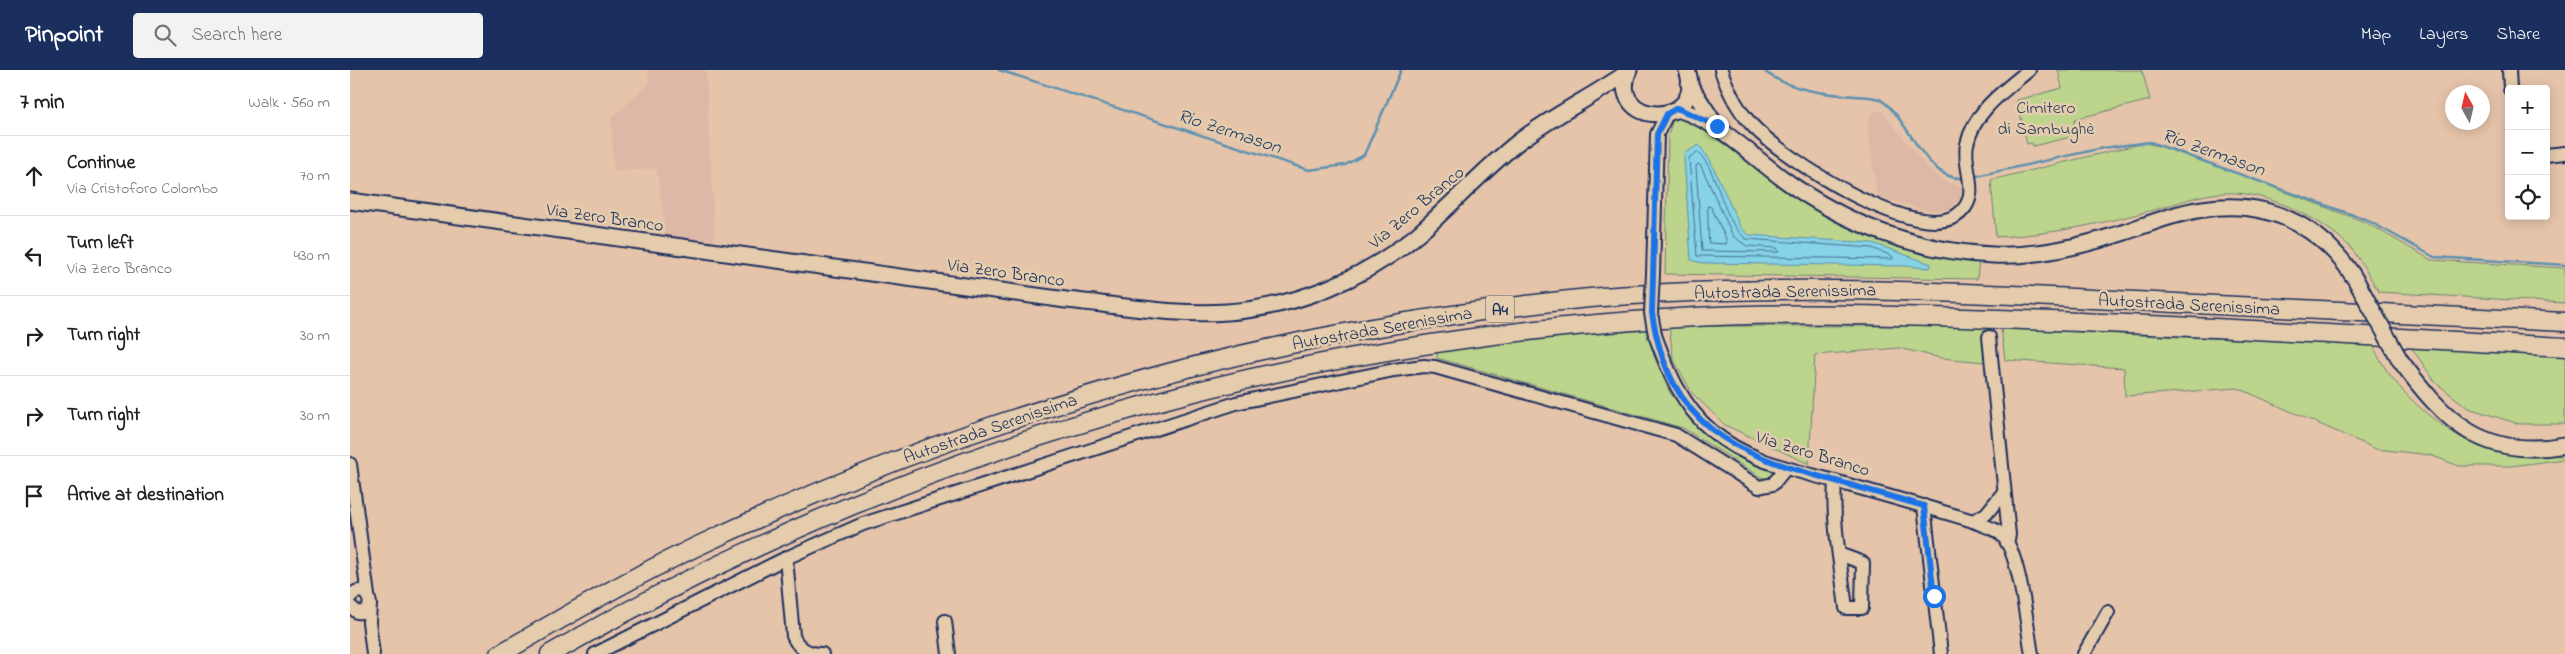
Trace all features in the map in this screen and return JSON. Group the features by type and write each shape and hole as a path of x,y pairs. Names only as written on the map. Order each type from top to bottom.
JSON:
{"highway":[{"name":"Autostrada Serenissima","path":"500,654 594,599 712,539 846,480 932,446 1020,415 1136,381 1227,357 1388,325 1599,297 1766,290 1927,291 2565,322"},
{"name":"Autostrada Serenissima","path":"550,654 602,624 727,560 854,503 939,470 1027,439 1125,410 1315,364 1406,348 1524,331 1596,324 1684,318 1846,314 2075,322 2565,347"}],"main road":[{"name":"Via Zero Branco","path":"350,201 1066,300 1184,311 1226,312 1259,308 1315,293 1377,265 1416,236 1516,144 1565,110 1594,95 1628,71"},
{"path":"1628,71 1626,82 1629,97 1642,111 1654,115 1672,111 1684,100 1688,77"},
{"path":"1688,77 1702,107 1717,126 1785,180 1834,211 1896,237 1931,248 1961,253 1996,255 2045,252 2086,244 2201,209 2246,208 2288,219 2317,235 2347,265 2400,360 2427,397 2457,426 2499,444 2525,448 2548,448 2565,445"},
{"path":"1594,95 1612,94 1629,97"},
{"path":"1672,111 1717,126"}],"street":[{"path":"1721,70 1736,105 1753,126 1770,142 1810,171 1865,201 1899,214 1939,222 1954,217 1964,209 1970,198 1971,184 1966,164 1968,143 1986,107 2029,70"},
{"path":"2509,70 2510,85"},
{"path":"1642,111 1657,134 1672,111"},
{"name":"Via Zero Branco","path":"1657,134 1652,313 1655,335 1669,375 1686,403 1712,431 1743,451 1786,468 1973,521 2001,534 2019,576 2032,654"},
{"path":"2550,155 2565,153"},
{"path":"1989,337 2003,493 2009,535 2006,543"},
{"path":"595,654 634,632 786,558 863,524 1236,403 1424,366 1435,367 1676,435 1759,487 1773,484 1786,468"},
{"path":"350,464 364,577 369,599 369,622 373,654"},
{"path":"1835,481 1834,498 1839,554"},
{"path":"1973,521 1986,514 2003,493"},
{"path":"1924,506 1941,654"},
{"path":"786,558 793,636 796,644 803,649 814,654 822,654"},
{"path":"352,594 364,577"},
{"path":"352,594 362,591 369,599"},
{"path":"352,610 364,612 369,599"},
{"path":"352,610 369,622"},
{"path":"2084,654 2108,612"},
{"path":"945,621 949,654"}],"shaded area":[{"path":"648,70 706,70 715,246 666,239 657,169 614,171 611,118 649,84"},
{"path":"1881,110 1931,172 1948,183 1966,187 1967,198 1955,209 1926,210 1877,197 1868,129 1870,113"}],"green space":[{"name":"Cimitero di Sambughè","path":"2058,70 2142,70 2150,100 2075,119 2071,137 2033,146 2032,143 2027,144 2017,100 2062,88"},
{"path":"1679,115 1693,116 1804,201 1979,260 1977,279 1665,274 1668,136 1672,122"},
{"path":"2144,143 2173,149 2367,223 2431,260 2565,268 2565,303 2379,292 2350,247 2324,226 2309,216 2274,201 2239,193 2206,195 2077,228 2037,234 1996,237 1991,180"},
{"path":"1669,326 1985,326 1985,362 1941,358 1899,348 1815,355 1809,464 1725,425 1692,393 1673,358"},
{"path":"1646,327 1654,356 1670,393 1684,410 1718,442 1779,469 1774,477 1766,479 1759,476 1683,428 1437,358 1437,349"},
{"path":"2001,328 2201,338 2372,342 2391,377 2406,394 2441,425 2460,437 2479,446 2505,454 2565,456 2565,459 2511,466 2459,466 2430,455 2376,449 2238,388 2125,396 2124,368 2005,360"},
{"path":"2409,344 2565,354 2565,424 2519,424 2468,408 2436,383"}],"water":[{"path":"1699,145 1710,160 1741,228 1749,235 1873,243 1931,264 1930,268 1702,263 1691,260 1684,157 1685,153"}],"waterway":[{"name":"Rio Zermason","path":"999,70 1309,170 1345,165 1364,155 1401,70"},
{"name":"Rio Zermason","path":"1763,70 1783,82 1807,90 1872,97 1881,100 1901,121 1928,161 1939,171 1951,177 1965,178"},
{"name":"Rio Zermason","path":"1972,177 2103,148 2150,142 2367,220 2434,257 2565,265"}],"route":[{"path":"1717,126 1699,116 1677,108 1667,114 1657,134 1652,313 1655,335 1669,375 1686,403 1712,431 1743,451 1786,468 1924,506 1934,596"}]}
